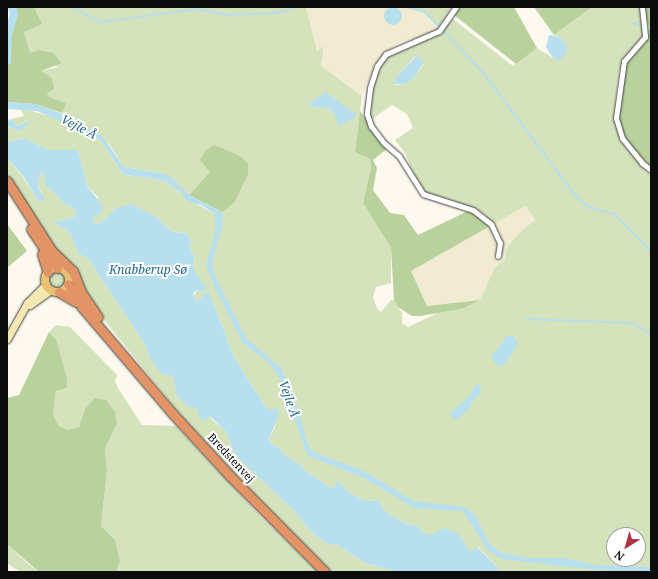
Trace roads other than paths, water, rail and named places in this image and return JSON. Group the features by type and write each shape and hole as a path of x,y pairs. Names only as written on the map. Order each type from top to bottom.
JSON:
{"highway":[{"name":"Bredstenvej","path":"7,181 50,247 73,271 83,296 125,356"},
{"path":"7,188 39,243 57,268"},
{"path":"39,243 48,272"},
{"name":"Bredstenvej","path":"68,284 81,306 230,476 325,572"},
{"name":"Bredstenvej","path":"52,288 81,306"}],"main road":[{"path":"57,268 66,272 68,284 52,288 48,272 57,268"}],"street":[{"path":"456,7 439,31 386,54 377,66 370,88 367,114 371,126 384,143 399,156 423,194 473,210 491,224 500,243 498,256"},
{"path":"642,7 645,37 624,61 620,73 616,118 622,138 642,163 651,170"},
{"path":"7,339 24,310 52,288"}],"water":[{"path":"393,7 399,10 402,16 399,22 393,25 387,22 384,16 387,10"},
{"path":"549,35 560,37 566,45 567,51 560,61 553,58 546,47"},
{"path":"417,55 423,63 416,75 406,84 394,84 395,79"},
{"path":"326,92 356,115 356,117 339,126 334,113 329,109 307,105"},
{"name":"Vejle Å","path":"7,102 35,104 71,117 103,137 124,167 161,173 171,177 189,195 222,212 223,222 212,264 214,274 246,338 281,368 298,409 308,445 313,452 366,472 413,501 465,507 475,515 490,545 502,553 529,558 565,558 595,565 606,565 606,567 651,567 651,572 595,570 502,559 488,551 463,511 414,508 364,478 308,456 279,377 270,364 242,342 214,286 206,265 215,233 215,214 201,205 189,202 180,192 166,182 152,178 124,175 100,140 87,133 37,111 7,109"},
{"path":"11,119 17,126 28,121 29,123 20,131 7,126 7,121"},
{"name":"Knabberup Sø","path":"24,138 48,150 78,150 87,186 103,206 100,214 93,217 95,224 102,222 115,209 131,204 158,218 171,231 187,234 191,241 190,247 195,259 193,268 206,288 202,292 198,290 194,292 193,296 198,301 202,299 203,294 209,292 234,357 265,406 270,410 277,408 279,415 269,439 272,445 280,448 283,454 301,465 304,470 331,488 336,486 335,479 351,494 366,501 378,500 385,512 405,523 417,526 424,533 432,535 443,528 458,533 470,552 477,547 501,571 506,572 397,572 365,563 337,545 327,544 309,530 294,511 235,455 226,432 209,416 206,421 200,418 197,408 189,407 177,396 173,376 161,374 150,358 145,344 88,258 79,254 69,232 54,222 74,217 77,213 74,208 62,203 58,196 45,185 44,175 40,173 38,187 45,199 39,202 23,176 7,158 7,140 10,142"},
{"path":"507,336 513,336 518,343 504,365 497,366 491,357"},
{"path":"475,385 481,385 480,393 471,403 470,408 455,421 450,413 471,395"}],"waterway":[{"path":"7,61 8,35 14,14 12,7"},
{"path":"72,7 101,22 197,9 228,15 278,13 295,7"},
{"path":"407,7 425,12 439,26"},
{"path":"633,23 641,26"},
{"path":"444,31 483,72 575,195 589,207 615,214 651,251"},
{"path":"526,319 634,323 651,335"}]}
